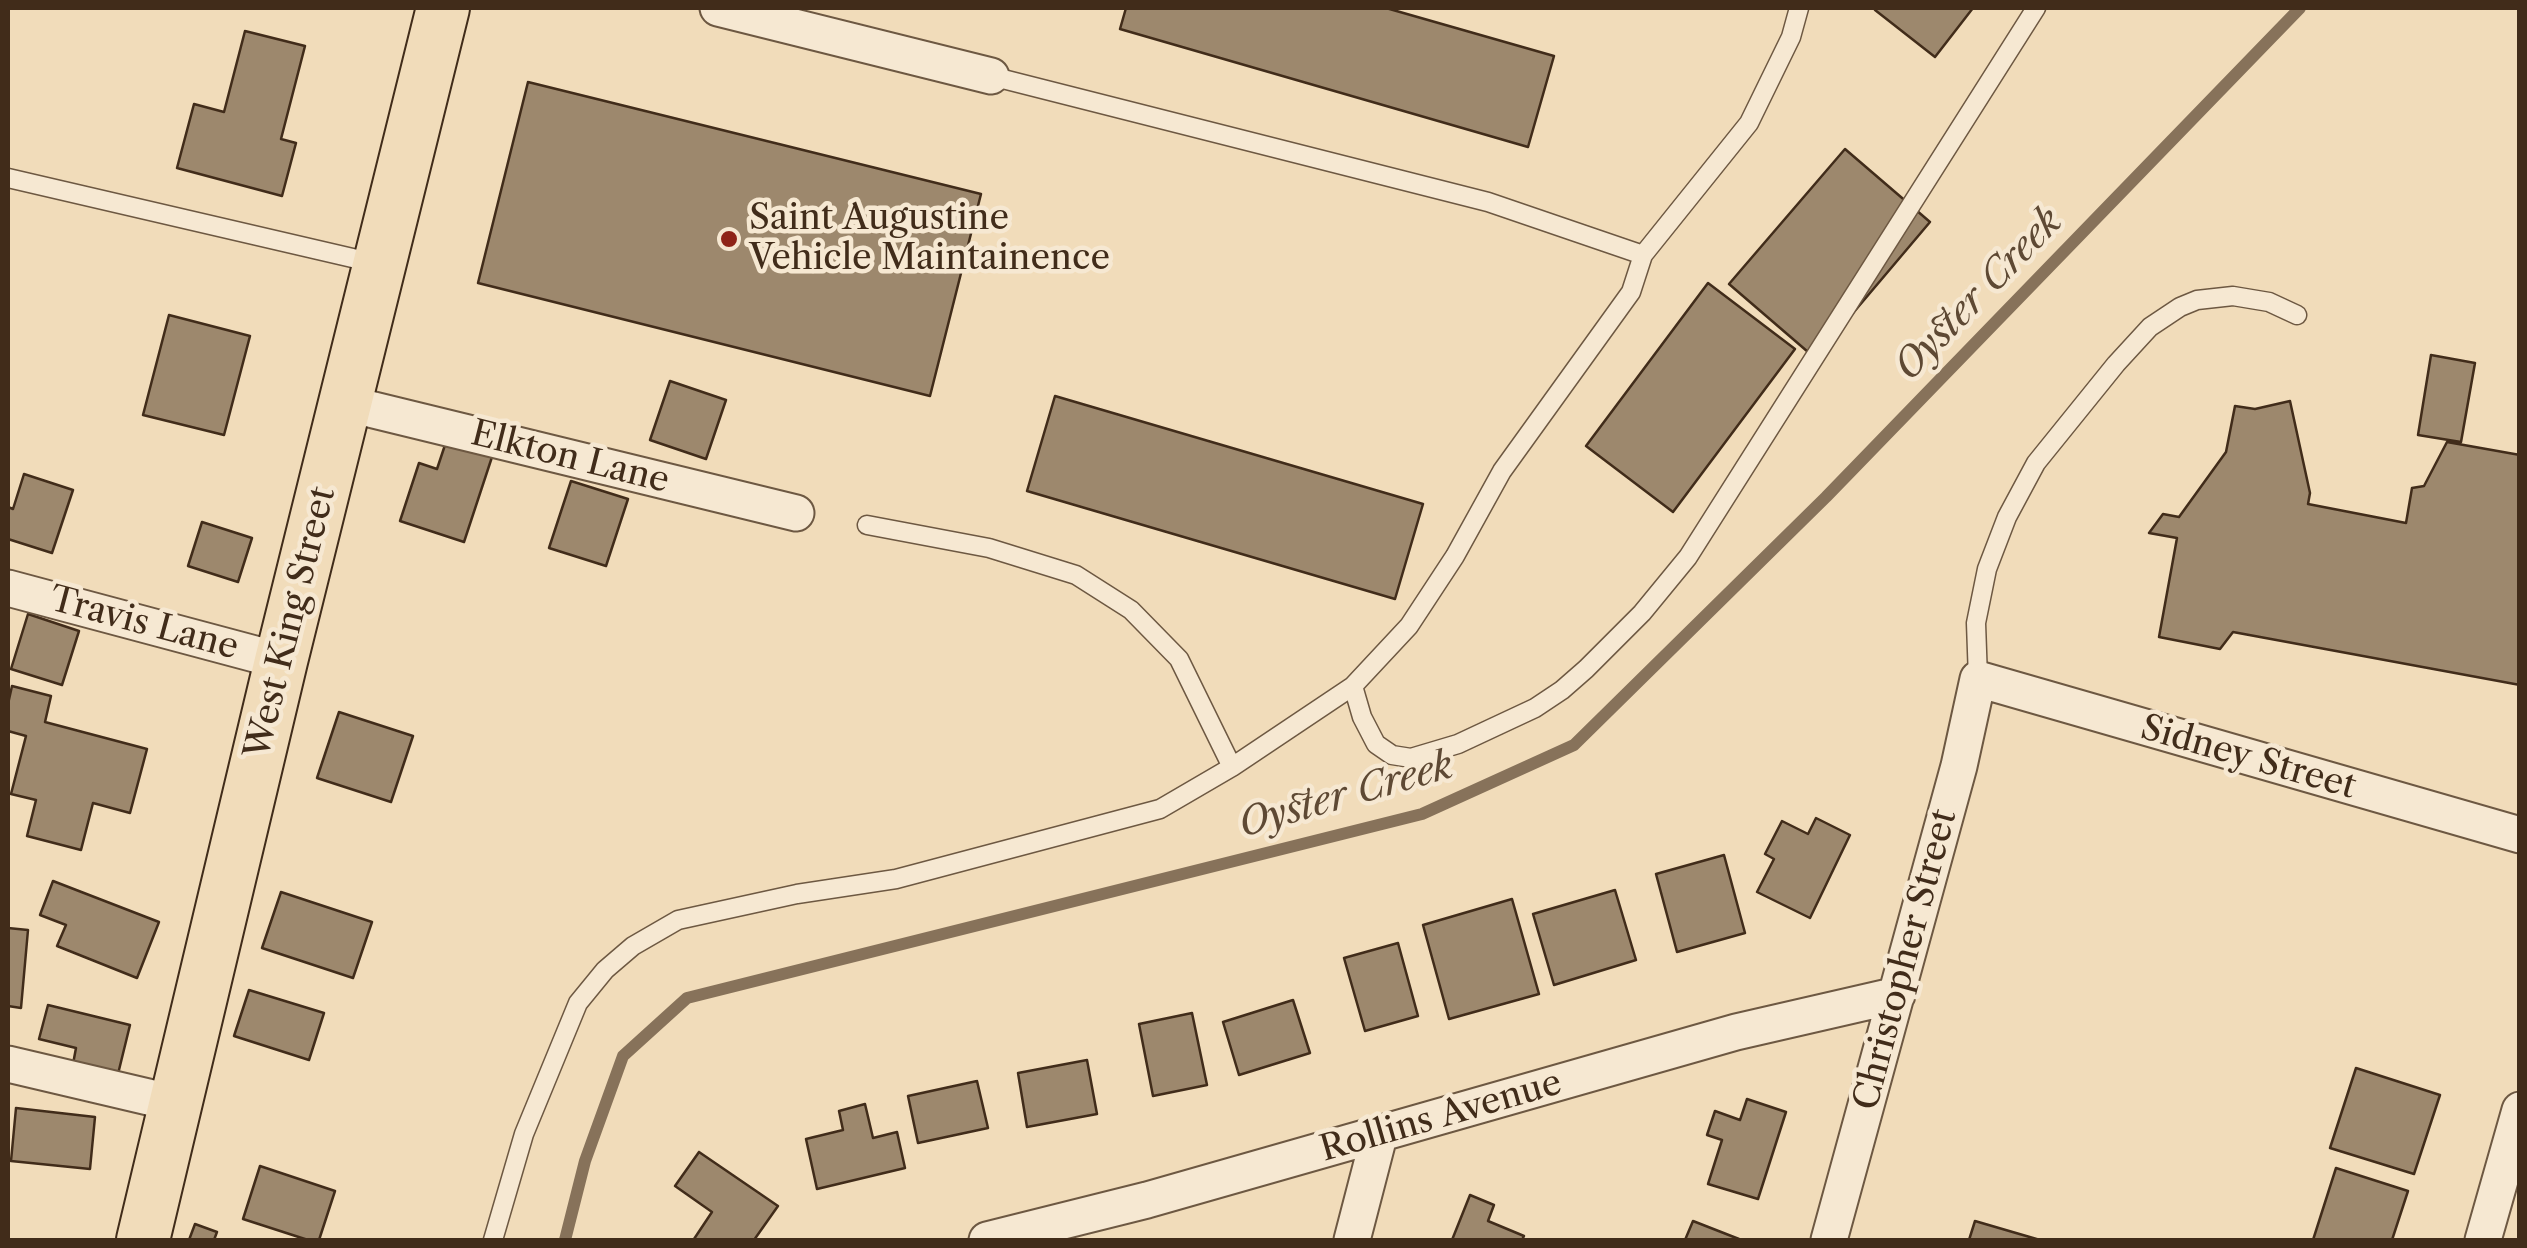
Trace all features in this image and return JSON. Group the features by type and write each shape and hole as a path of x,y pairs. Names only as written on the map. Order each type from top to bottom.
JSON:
{"main road":[{"name":"West King Street","path":"144,1240 281,660 444,8"}],"street":[{"path":"718,8 991,76"},
{"name":"Elkton Lane","path":"344,403 796,512"},
{"name":"Travis Lane","path":"8,588 281,660"},
{"name":"Sidney Street","path":"1978,679 2520,834"},
{"name":"Christopher Street","path":"1829,1240 1958,766 1978,679"},
{"name":"Rollins Avenue","path":"986,1240 1379,1136 1736,1032 1896,995"},
{"path":"8,1064 178,1104"},
{"path":"2483,1240 2520,1110"},
{"path":"1352,1240 1379,1136"}],"lane":[{"path":"493,1240 524,1134 578,1002 605,970 633,946 678,920 797,894 896,879 1160,809 1232,767 1353,686 1408,626 1427,598 1502,471 1631,292 1643,254 1749,123 1791,37 1800,8"},
{"path":"1353,686 1376,744 1392,756 1411,758 1458,744 1535,708 1586,669 1642,613 1688,557 2036,8"},
{"path":"991,76 1488,202 1643,254"},
{"path":"8,178 380,264"},
{"path":"1978,679 1976,622 1987,569 2007,517 2036,464 2116,364 2150,327 2197,300 2233,296 2269,302 2297,315"},
{"path":"866,525 989,548 1076,575 1131,610 1179,658 1232,767"}],"building":[{"path":"1126,8 1386,8 1554,56 1528,147 1120,29"},
{"path":"1877,8 1973,8 1935,57"},
{"path":"245,31 305,46 281,139 296,143 282,196 177,168 194,104 224,112"},
{"name":"Saint Augustine Vehicle Maintainence","path":"528,82 981,194 930,396 478,283"},
{"path":"1845,149 1930,222 1815,358 1729,284"},
{"path":"1708,283 1795,349 1673,512 1586,446"},
{"path":"169,315 250,336 224,435 143,415"},
{"path":"2431,355 2475,363 2461,442 2418,435"},
{"path":"670,381 726,400 706,459 650,440"},
{"path":"1055,396 1423,504 1395,599 1027,491"},
{"path":"2290,401 2310,493 2308,504 2406,523 2412,488 2424,486 2447,442 2520,455 2520,685 2233,632 2220,649 2159,637 2177,538 2149,533 2163,514 2179,517 2226,452 2235,406 2255,409"},
{"path":"446,442 492,457 464,542 400,521 419,463 437,469"},
{"path":"24,474 73,490 52,553 8,539 8,507 13,509"},
{"path":"571,481 628,499 606,566 549,548"},
{"path":"202,522 252,538 238,582 188,566"},
{"path":"28,614 79,631 62,685 11,669"},
{"path":"12,686 51,696 45,722 147,749 130,813 93,803 81,850 27,836 36,800 11,794 26,736 8,731"},
{"path":"339,712 413,736 391,802 317,778"},
{"path":"1816,818 1850,835 1810,918 1757,892 1774,859 1765,854 1782,821 1808,834"},
{"path":"1724,855 1745,933 1677,952 1656,874"},
{"path":"53,881 159,922 137,978 57,946 66,925 40,915"},
{"path":"1615,890 1636,960 1554,985 1533,914"},
{"path":"281,892 372,922 353,978 262,948"},
{"path":"1512,899 1539,994 1449,1019 1423,925"},
{"path":"8,928 28,930 21,1008 8,1006"},
{"path":"1398,943 1418,1016 1365,1031 1344,958"},
{"path":"249,990 324,1013 309,1060 234,1036"},
{"path":"1293,1000 1310,1053 1239,1075 1223,1022"},
{"path":"48,1005 130,1025 118,1074 73,1064 76,1048 39,1039"},
{"path":"1192,1013 1207,1085 1153,1096 1139,1024"},
{"path":"1087,1060 1097,1114 1027,1127 1018,1073"},
{"path":"2356,1068 2440,1095 2414,1174 2330,1148"},
{"path":"977,1081 988,1128 918,1143 908,1096"},
{"path":"1747,1099 1786,1112 1758,1199 1708,1184 1722,1140 1707,1135 1715,1111 1740,1120"},
{"path":"865,1104 873,1138 897,1132 905,1168 817,1189 806,1139 843,1130 839,1111"},
{"path":"16,1108 95,1117 90,1169 11,1161"},
{"path":"699,1152 778,1206 754,1240 694,1239 712,1212 675,1186"},
{"path":"260,1166 335,1191 319,1240 243,1219"},
{"path":"2336,1168 2408,1191 2392,1240 2313,1240"},
{"path":"1470,1195 1494,1205 1488,1221 1524,1236 1522,1240 1452,1240"},
{"path":"1693,1221 1739,1239 1739,1240 1685,1240"},
{"path":"1975,1221 2040,1240 1969,1240"},
{"path":"195,1224 217,1232 214,1240 189,1240"}],"waterway":[{"name":"Oyster Creek","path":"565,1240 585,1161 623,1056 687,998 1422,814 1574,745 1826,497 2300,8"}],"place":[{"name":"Saint Augustine Vehicle Maintainence","path":"729,239"}]}
